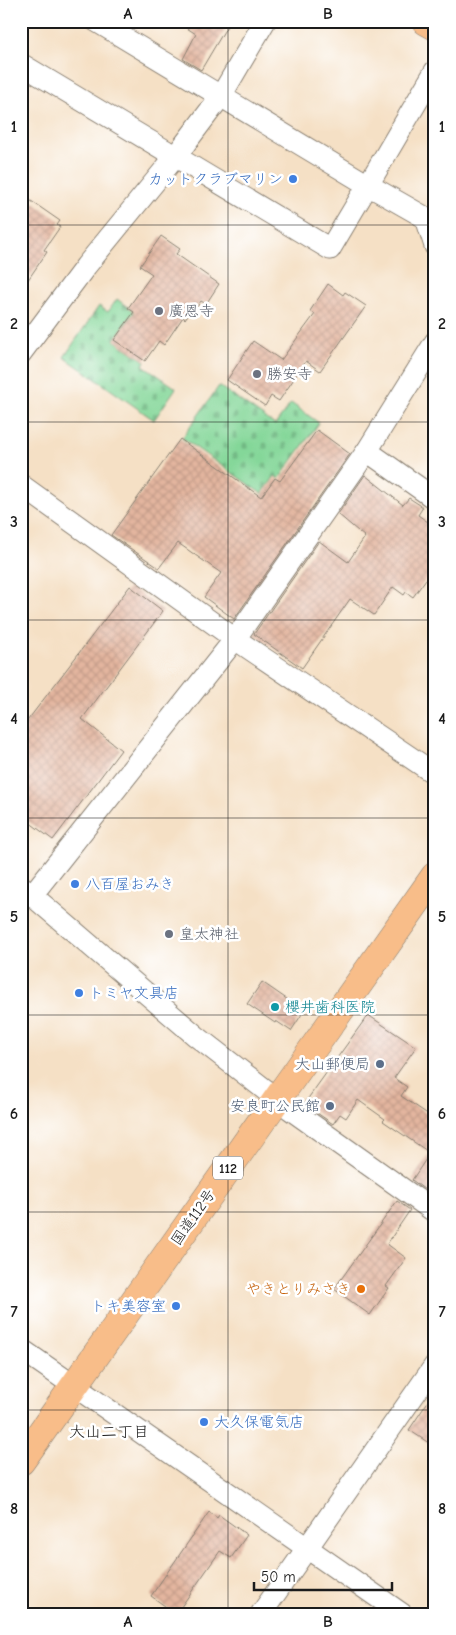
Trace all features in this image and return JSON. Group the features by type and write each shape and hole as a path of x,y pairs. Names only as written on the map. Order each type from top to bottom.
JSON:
{"main road":[{"path":"426,21 435,26"},
{"name":"国道112号","path":"21,1461 435,876"}],"street":[{"path":"96,21 426,218 435,246"},
{"path":"21,353 86,266 176,157 221,96 265,21"},
{"path":"21,64 330,249 435,71"},
{"path":"435,342 367,451 235,639 27,891 196,1036 277,1099 435,1212"},
{"path":"367,451 435,499"},
{"path":"21,485 235,639 435,774"},
{"path":"21,1349 402,1614"},
{"path":"261,1614 435,1365"}],"green space":[{"path":"117,299 134,312 114,340 145,361 143,365 176,388 154,420 64,357 99,306 108,312"},
{"path":"219,386 275,425 291,403 319,423 279,479 275,476 262,494 182,438"}],"building":[{"path":"176,21 230,21 201,70 183,59 196,34"},
{"path":"21,194 60,221 57,225 60,227 44,250 47,252 21,290"},
{"path":"161,236 180,249 176,254 219,284 206,304 201,301 185,319 183,317 164,345 159,341 145,361 114,340 134,312 128,308 152,274 140,266"},
{"path":"328,284 343,295 345,292 366,306 320,371 306,361 279,401 271,396 265,406 227,380 253,341 281,360 315,314 310,311"},
{"path":"317,430 350,454 234,619 204,597 221,573 178,543 159,568 111,535 180,439 261,497 275,478 280,481"},
{"path":"365,475 403,505 409,498 423,507 418,515 435,527 435,572 429,581 426,579 413,597 406,592 404,595 393,587 374,615 350,599 302,668 254,634 319,541 348,562 365,537 338,514"},
{"path":"130,586 163,611 82,719 121,750 53,840 21,816 21,729"},
{"name":"櫻井歯科医院","path":"262,982 304,1011 291,1031 276,1021 275,1023 247,1004"},
{"path":"368,1015 416,1047 394,1078 407,1087 401,1096 435,1119 433,1196 412,1180 430,1153 383,1121 385,1119 358,1100 346,1118 340,1114 333,1124 304,1104"},
{"path":"397,1201 410,1210 387,1244 406,1258 386,1286 389,1288 370,1315 334,1289"},
{"path":"435,1391 435,1447 409,1430"},
{"path":"209,1512 217,1518 219,1515 247,1535 231,1558 220,1551 176,1614 151,1596"}],"place":[{"name":"カットクラブマリン","path":"293,179"},
{"name":"廣恩寺","path":"159,311"},
{"name":"勝安寺","path":"257,374"},
{"name":"八百屋おみき","path":"75,884"},
{"name":"皇太神社","path":"169,934"},
{"name":"トミヤ文具店","path":"79,993"},
{"name":"櫻井歯科医院","path":"275,1007"},
{"name":"大山郵便局","path":"380,1064"},
{"name":"安良町公民館","path":"330,1106"},
{"name":"やきとりみさき","path":"361,1289"},
{"name":"トキ美容室","path":"176,1306"},
{"name":"大久保電気店","path":"204,1422"}],"district":[{"name":"大山二丁目","path":"109,1432"}]}
